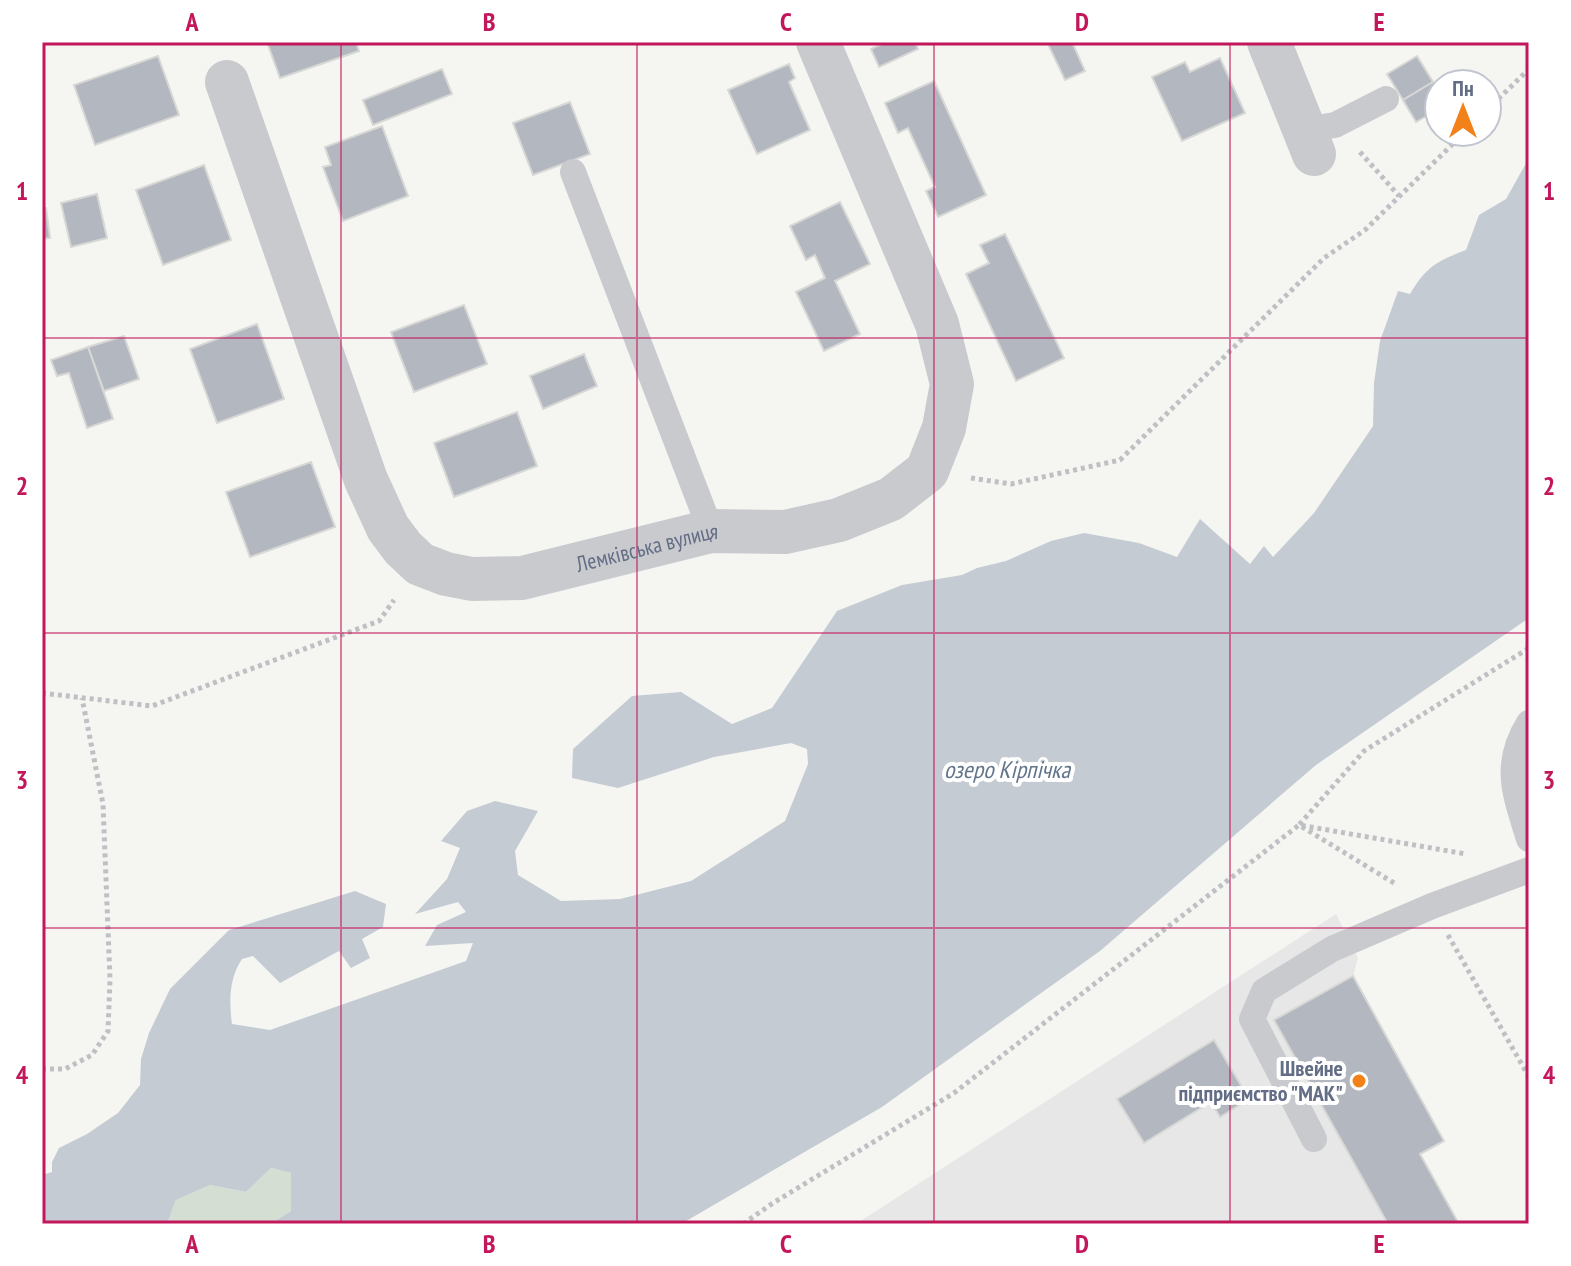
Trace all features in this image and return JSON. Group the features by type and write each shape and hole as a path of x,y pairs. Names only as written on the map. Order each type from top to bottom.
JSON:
{"street":[{"path":"818,42 937,324 952,384 944,428 927,471"},
{"path":"1269,42 1309,142"},
{"name":"Лемківська вулиця","path":"227,82 366,480 388,528 420,564 446,574 472,579 522,578 711,531 785,532 839,520 891,499 927,471"}],"lane":[{"path":"1309,142 1386,99"},
{"path":"573,172 711,531"},
{"path":"1529,723 1521,736 1512,780 1529,839"},
{"path":"1314,1139 1252,1019 1264,991 1332,949 1432,906 1529,870"}],"path":[{"path":"1503,94 1529,69"},
{"path":"927,471 1011,484 1120,460 1324,258 1365,230 1448,148"},
{"path":"1368,160 1399,196"},
{"path":"42,693 152,706 379,621 420,564"},
{"path":"743,1224 954,1093 1299,825 1364,751 1529,648"},
{"path":"42,1069 65,1069 92,1055 108,1031 110,979 103,804 82,698"},
{"path":"1299,825 1468,855"}],"shaded area":[{"path":"1336,914 1358,958 1353,977 1444,1141 1420,1155 1459,1224 856,1224"},
{"path":"271,1168 291,1173 291,1211 270,1224 167,1224 176,1200 210,1185 246,1192"}],"water":[{"name":"озеро Кірпічка","path":"1529,158 1529,618 1316,765 1100,951 882,1107 681,1224 270,1224 291,1211 291,1173 271,1168 246,1192 210,1185 176,1200 167,1224 42,1224 42,1175 52,1172 52,1162 59,1148 118,1113 140,1085 141,1059 149,1033 170,989 229,930 355,891 386,904 383,927 362,939 370,958 351,968 339,951 280,983 253,956 242,959 231,990 232,1024 270,1030 466,961 473,943 425,946 437,925 466,912 458,902 415,914 447,879 460,848 441,841 467,811 495,801 538,811 515,851 518,875 561,901 620,899 691,881 785,821 808,764 807,749 791,743 714,757 618,788 572,778 573,749 632,696 681,692 732,724 772,708 837,611 902,585 962,575 1006,561 1051,541 1084,533 1139,543 1177,557 1200,519 1250,564 1264,546 1273,557 1314,513 1373,426 1374,383 1380,341 1398,291 1410,294 1433,266 1466,250 1479,215 1506,199"}],"building":[{"path":"267,42 356,42 359,51 280,78"},
{"path":"886,42 915,42 918,49 879,67 871,49"},
{"path":"1047,42 1072,42 1085,71 1065,80"},
{"path":"158,56 179,115 95,145 74,85"},
{"path":"1417,56 1424,68 1423,88 1403,100 1387,74"},
{"path":"1220,58 1245,113 1182,141 1152,77 1185,62 1190,72"},
{"path":"789,64 795,78 789,82 810,130 757,154 728,90"},
{"path":"442,69 452,94 373,125 363,100"},
{"path":"934,81 986,195 938,217 926,191 935,187 908,128 898,133 885,103"},
{"path":"1423,88 1423,118 1416,122 1403,100"},
{"path":"570,102 590,154 533,175 513,123"},
{"path":"382,126 408,196 343,221 323,167 331,165 325,147"},
{"path":"204,165 231,240 163,265 136,190"},
{"path":"97,194 107,238 71,247 61,203"},
{"path":"840,202 870,264 835,281 860,334 824,351 796,292 825,278 815,255 806,260 790,226"},
{"path":"42,208 46,208 50,238 42,239"},
{"path":"1005,234 1064,358 1016,381 966,274 989,263 980,245"},
{"path":"464,305 487,364 414,392 391,332"},
{"path":"257,324 284,399 217,423 190,349"},
{"path":"124,336 139,379 104,391 88,347"},
{"path":"88,347 113,419 87,428 69,373 57,376 51,360"},
{"path":"584,354 597,386 543,409 530,376"},
{"path":"517,412 537,466 454,497 434,443"},
{"path":"311,462 335,527 250,557 226,492"},
{"name":"Швейне підприємство \"МАК\"","path":"1353,976 1444,1141 1420,1154 1459,1224 1388,1224 1274,1020"},
{"path":"1214,1040 1249,1099 1220,1117 1211,1102 1144,1143 1117,1099"}],"place":[{"name":"Швейне підприємство \"МАК\"","path":"1359,1081"}]}
